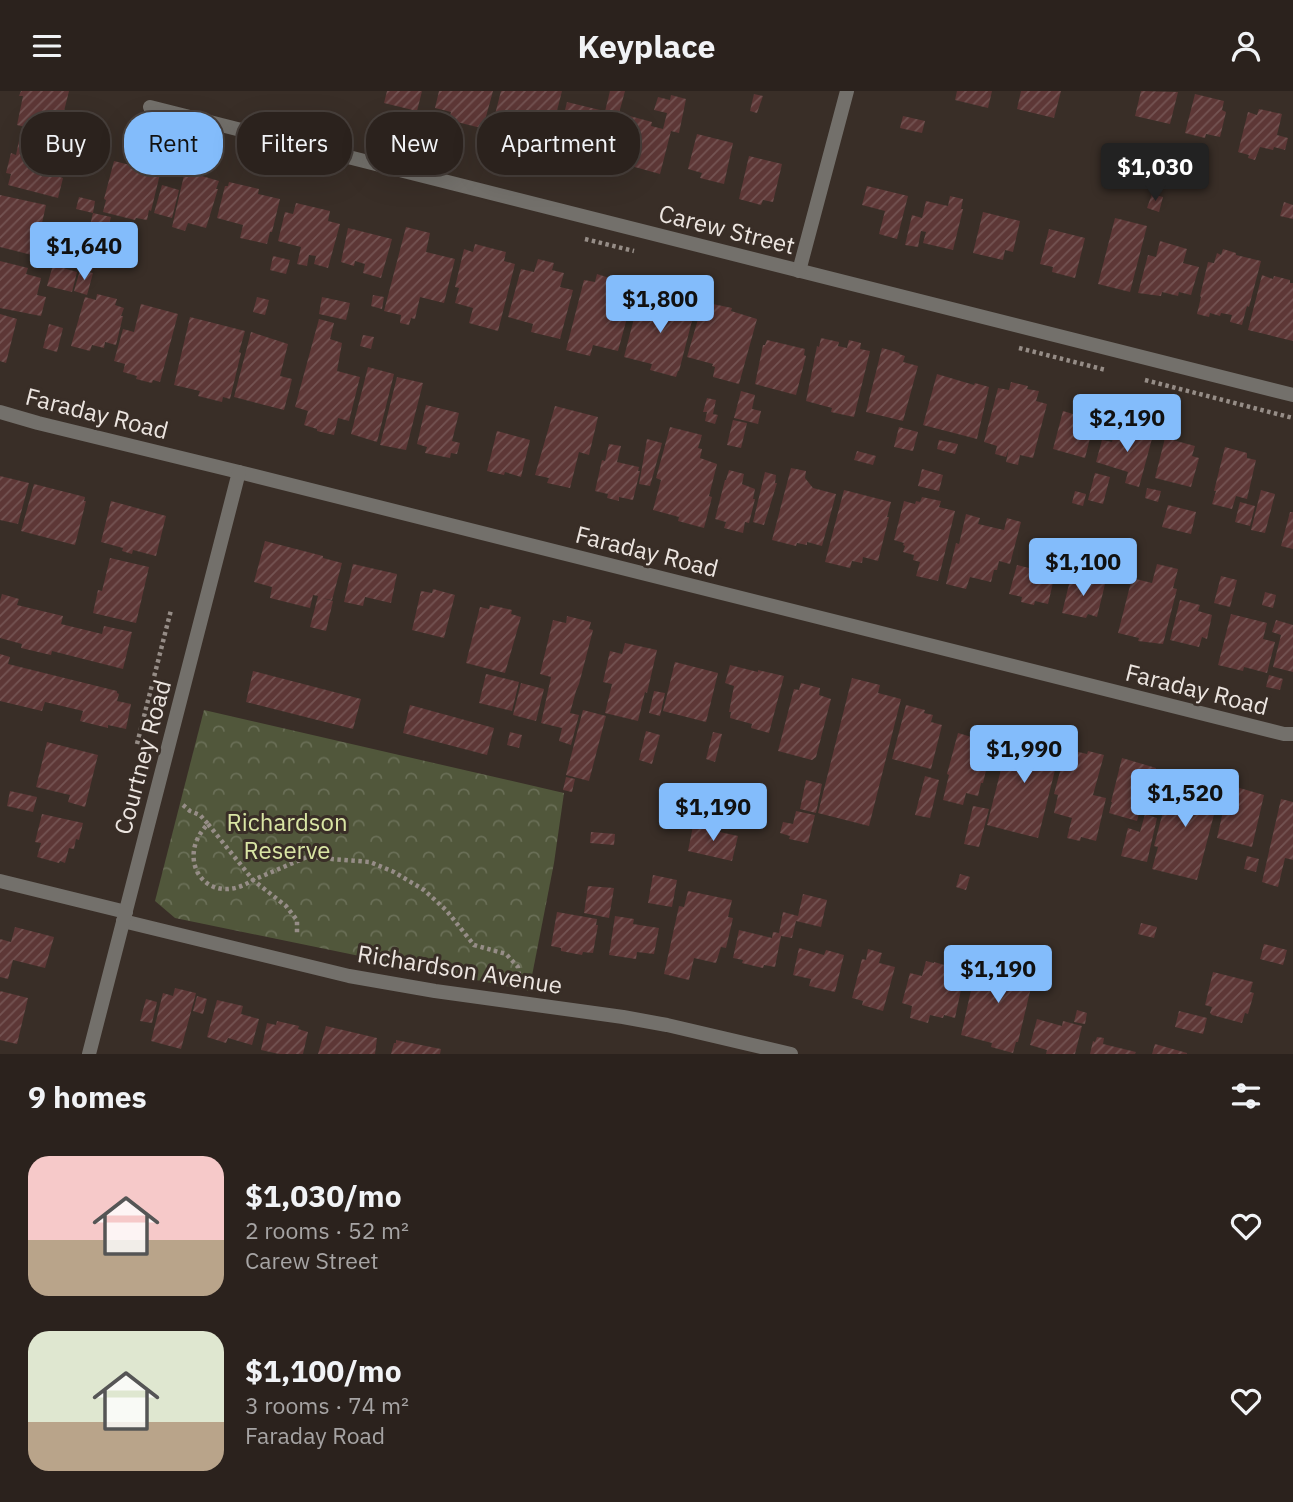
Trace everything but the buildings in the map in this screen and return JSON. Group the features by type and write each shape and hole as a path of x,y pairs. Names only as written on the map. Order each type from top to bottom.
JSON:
{"street":[{"path":"799,271 847,91"},
{"name":"Carew Street","path":"150,107 1293,395"},
{"name":"Faraday Road","path":"0,412 1290,735"},
{"name":"Courtney Road","path":"89,1054 239,472"},
{"name":"Richardson Avenue","path":"0,881 349,975 435,991 586,1011 667,1025 791,1054"}],"path":[{"path":"580,238 644,254"},
{"path":"1010,346 1107,370"},
{"path":"1145,380 1293,418"},
{"path":"137,744 171,610"},
{"path":"183,805 200,815 253,880 286,906 297,920 297,933"},
{"path":"208,824 194,844 194,860 198,874 206,884 217,889 232,890 307,857 370,862 394,872 424,890 446,910 474,945 506,954 518,967 520,984 517,1002"}],"green space":[{"name":"Richardson Reserve","path":"204,710 564,793 554,863 529,991 175,918 155,901"}]}
